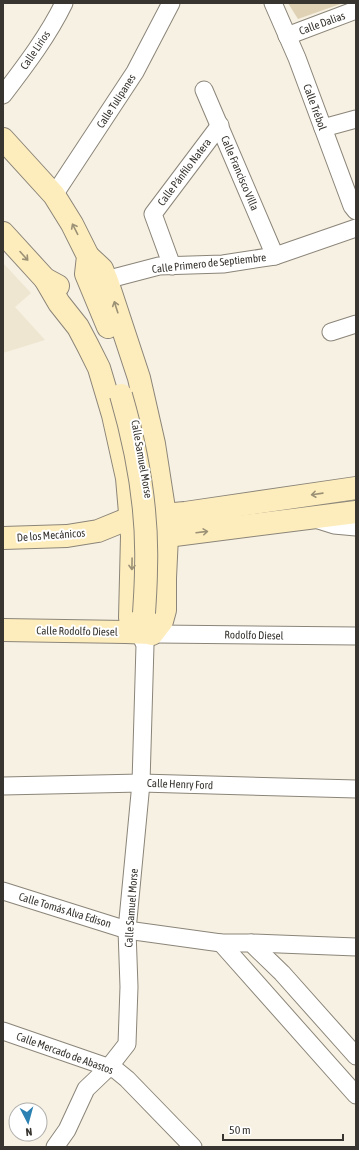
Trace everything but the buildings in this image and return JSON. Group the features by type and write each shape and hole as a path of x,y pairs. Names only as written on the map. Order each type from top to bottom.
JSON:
{"street":[{"name":"Calle Lirios","path":"3,95 26,64 59,14 64,3"},
{"name":"Calle Tulipanes","path":"54,195 135,72 171,3"},
{"name":"Calle Trébol","path":"273,3 297,58 352,206 356,211"},
{"name":"Calle Dalias","path":"287,36 356,10"},
{"name":"Calle Francisco Villa","path":"204,90 275,256"},
{"path":"323,128 356,119"},
{"name":"Calle Pánfilo Natera","path":"172,266 152,214 220,125"},
{"path":"3,139 54,195 72,224 88,256 86,274 90,286 101,286 139,378 154,444 166,526 165,610 162,621 148,629 130,618 131,527 127,478 113,415 99,368 78,327 59,303 45,278 3,233"},
{"name":"Calle Primero de Septiembre","path":"101,286 117,277 159,266 223,264 275,256 356,228"},
{"name":"Calle Samuel Morse","path":"45,278 63,289 93,330 110,365 121,395 134,442 140,480 146,534 148,629"},
{"name":"Calle Samuel Morse","path":"55,1147 67,1130 86,1089 109,1067 127,1044 129,987 127,930 141,783 148,629 154,566 153,533 145,464 139,433 101,286"},
{"path":"332,332 356,324"},
{"path":"127,478 159,474"},
{"path":"166,526 356,488"},
{"path":"166,526 311,518 356,512"},
{"path":"311,518 334,525 356,527"},
{"name":"De los Mecánicos","path":"3,538 68,536 131,527 166,526"},
{"name":"Calle Rodolfo Diesel","path":"3,630 148,629"},
{"name":"Rodolfo Diesel","path":"148,629 356,636"},
{"name":"Calle Henry Ford","path":"3,786 141,783 356,789"},
{"name":"Calle Tomás Alva Edison","path":"3,891 127,930 221,944 251,943 356,947"},
{"path":"251,943 282,973 356,1056"},
{"path":"221,944 356,1095"},
{"name":"Calle Mercado de Abastos","path":"3,1031 116,1070 128,1079 193,1147"}],"shaded area":[{"path":"288,3 343,3 298,19"},
{"path":"3,263 31,293 15,307 45,340 3,353"}]}
